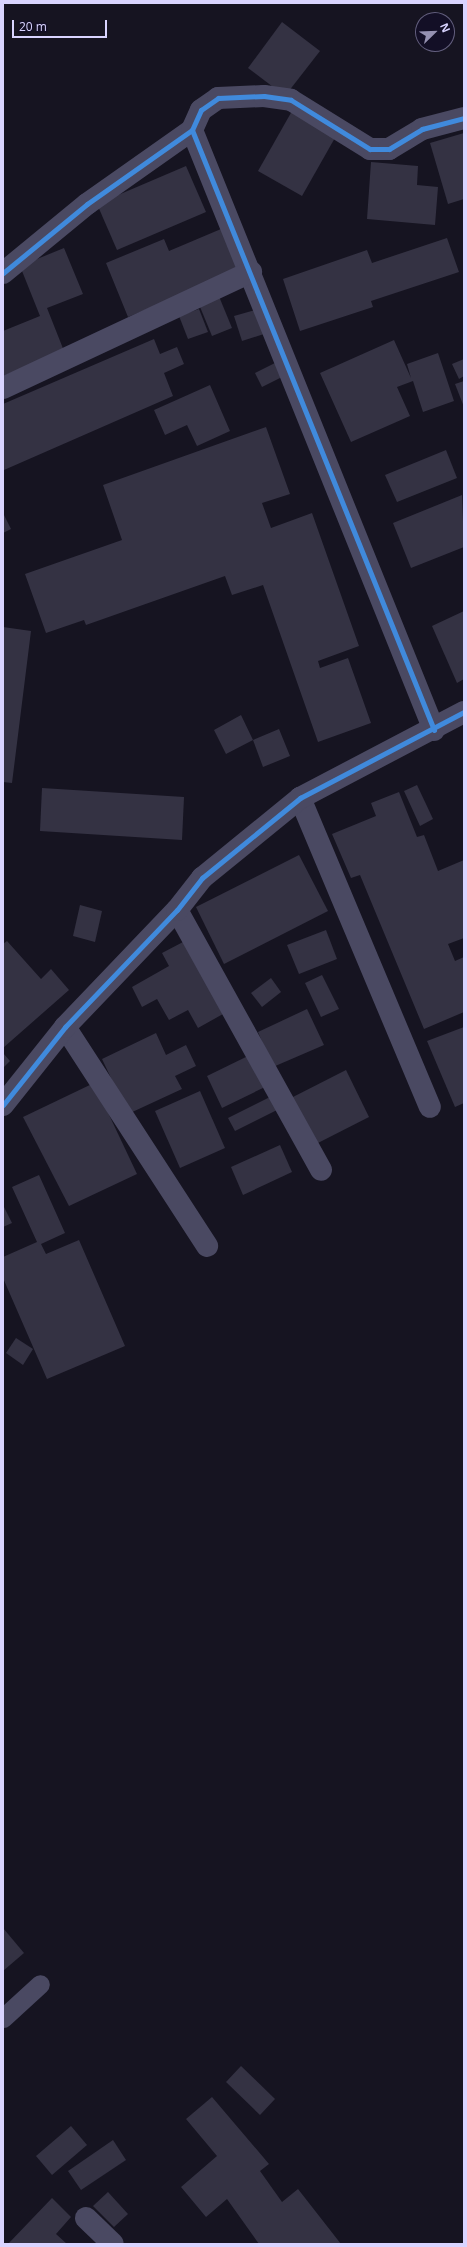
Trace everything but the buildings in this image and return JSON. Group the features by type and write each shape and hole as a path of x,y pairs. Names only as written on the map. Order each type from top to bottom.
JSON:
{"street":[{"path":"3,273 87,204 192,130 201,110 218,98 244,96 291,100 370,149 389,149 422,128 464,118"},
{"path":"192,130 251,272 434,730"},
{"path":"3,388 251,272"},
{"path":"3,1105 65,1027 177,910 202,878 300,798 434,730 464,712"},
{"path":"300,798 430,1107"},
{"path":"177,910 321,1170"},
{"path":"65,1027 207,1246"},
{"path":"86,2218 113,2244"}],"lane":[{"path":"3,2018 40,1984"}],"cycle path":[{"path":"3,273 87,204 192,130 201,110 218,98 264,96 291,100 370,149 389,149 422,129 464,118"},
{"path":"192,130 434,730"},
{"path":"3,1105 65,1027 177,910 202,878 300,798 464,712"}]}
